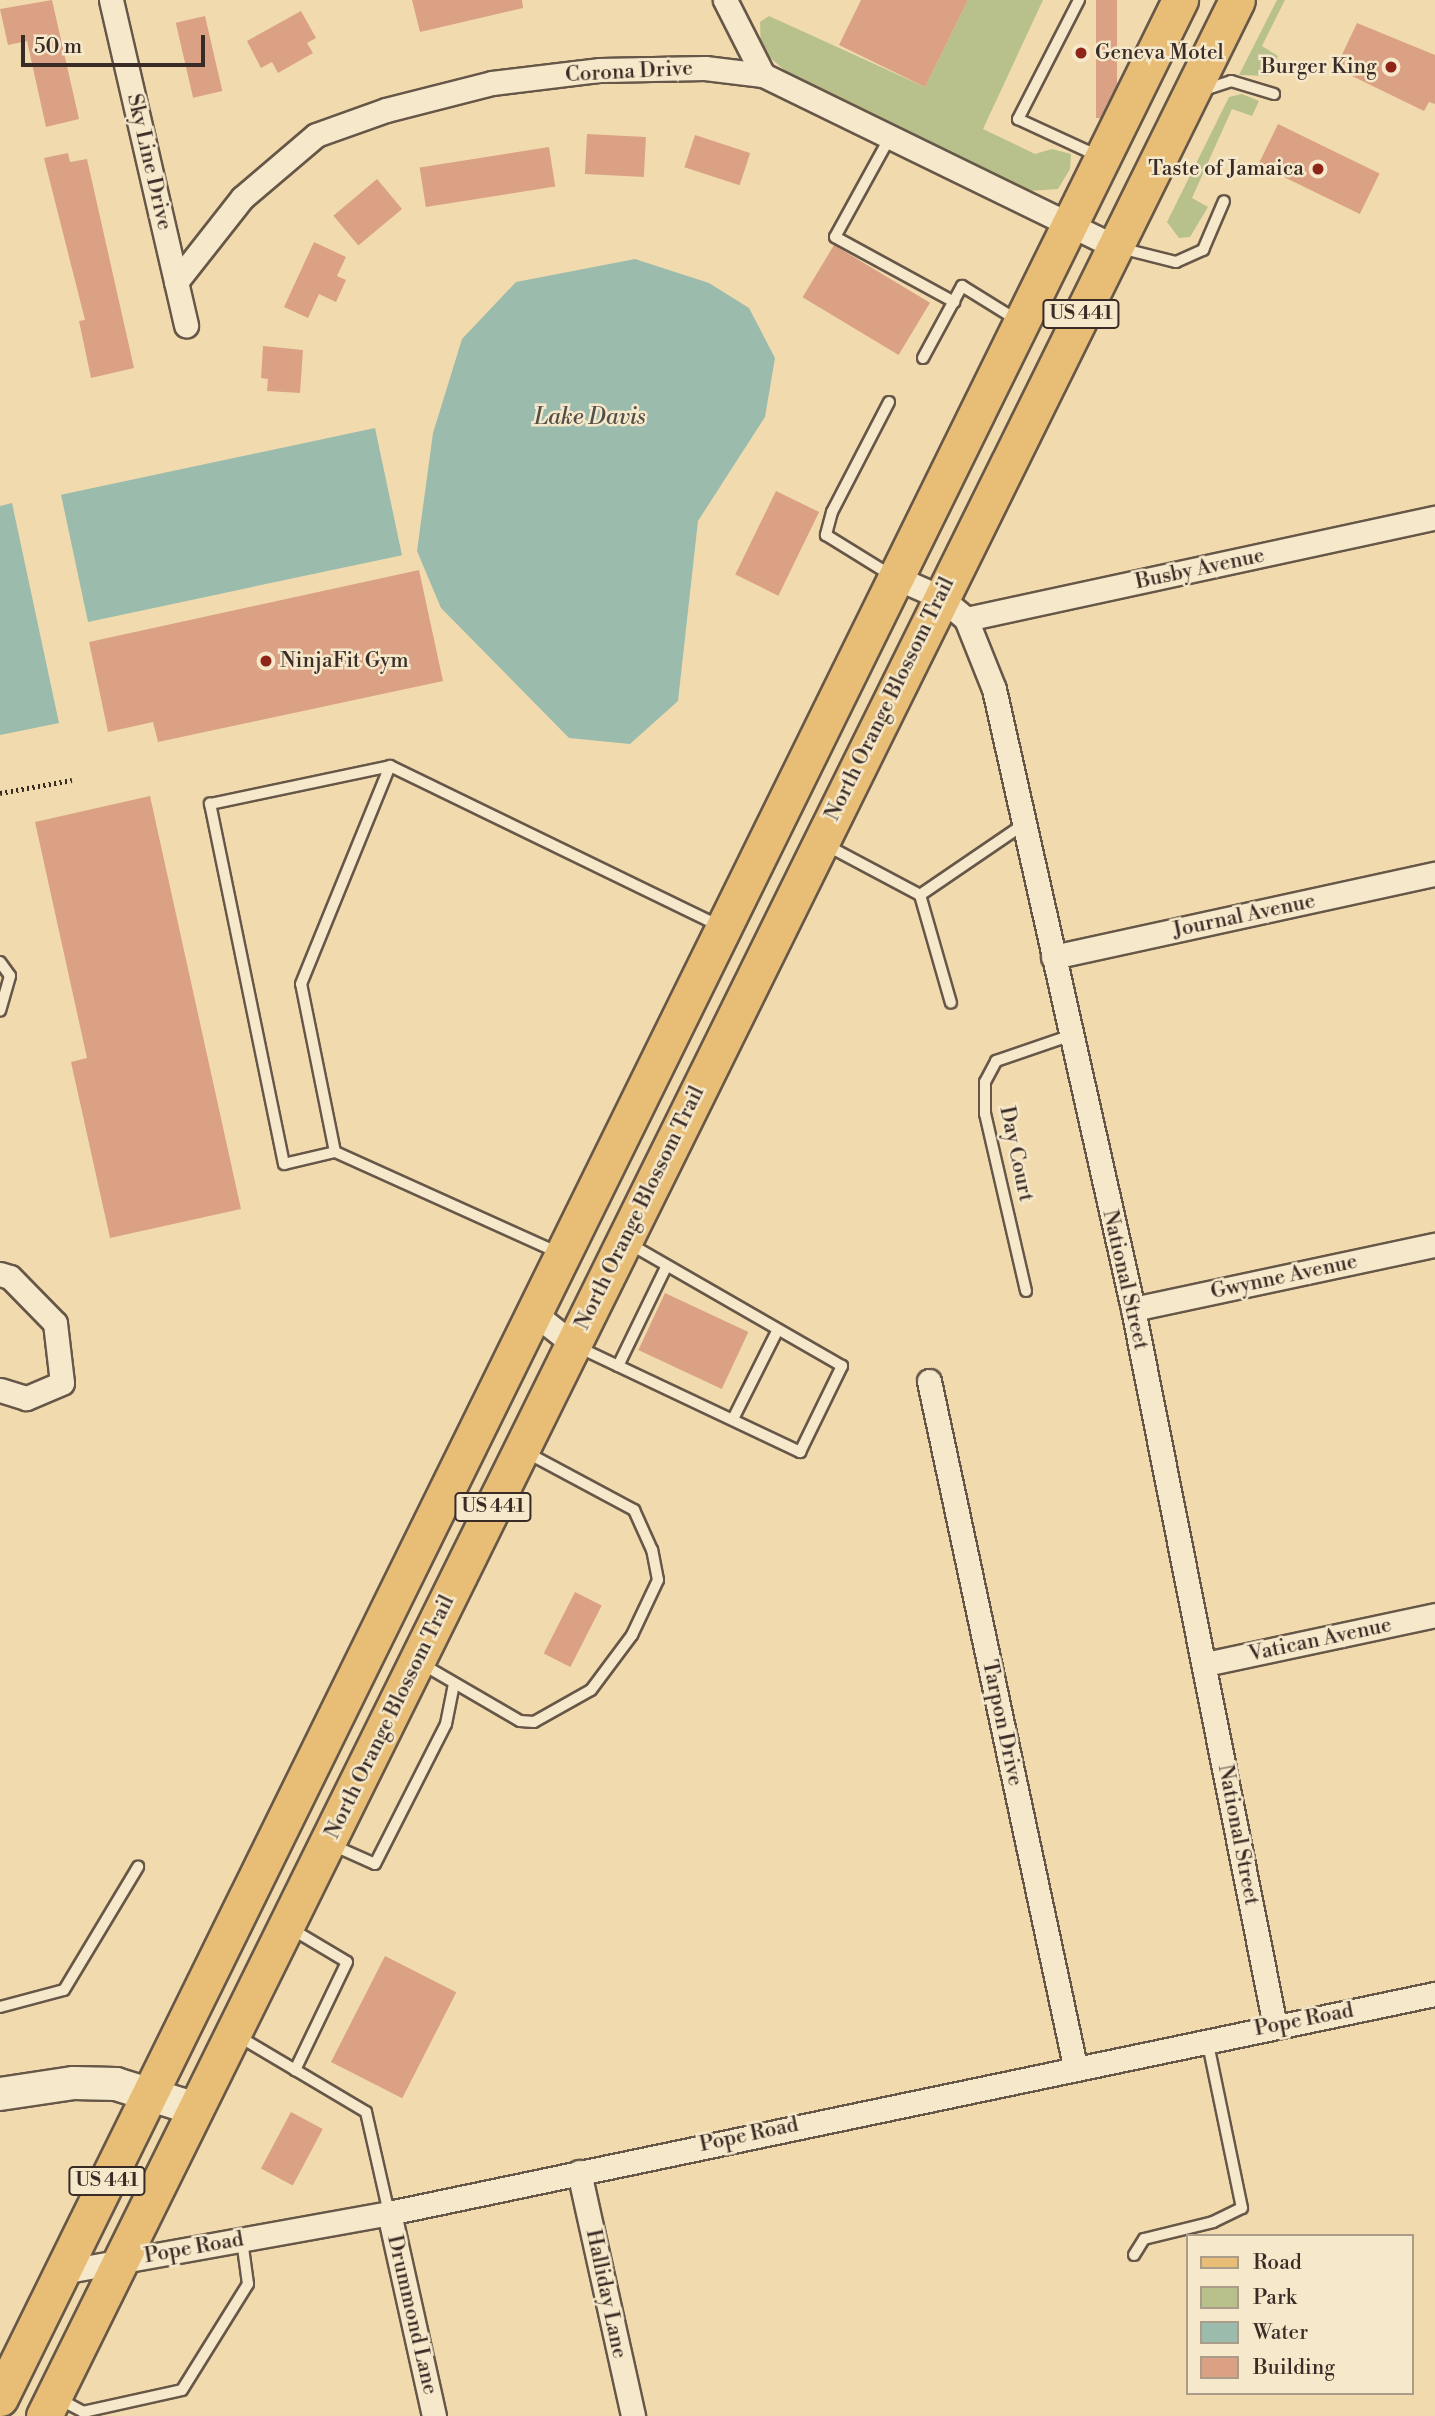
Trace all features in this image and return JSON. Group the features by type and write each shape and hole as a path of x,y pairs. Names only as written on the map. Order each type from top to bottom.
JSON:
{"main road":[{"name":"US 441","path":"0,2398 1180,0"},
{"name":"North Orange Blossom Trail","path":"49,2406 820,842 953,608 1114,246 1237,0"}],"street":[{"name":"Sky Line Drive","path":"111,0 186,325"},
{"path":"725,0 763,75"},
{"name":"Corona Drive","path":"176,282 242,198 316,135 386,110 492,83 600,70 705,68 763,75 1070,228 1114,246"},
{"name":"Busby Avenue","path":"953,608 1435,518"},
{"path":"897,578 953,608"},
{"name":"National Street","path":"953,608 994,689 1069,1036 1133,1309 1275,2026"},
{"name":"Journal Avenue","path":"1053,957 1435,874"},
{"name":"Gwynne Avenue","path":"1133,1309 1435,1245"},
{"path":"0,1274 10,1277 55,1323 62,1383 26,1398 0,1390"},
{"path":"535,1314 573,1344"},
{"name":"Tarpon Drive","path":"929,1381 1075,2066"},
{"name":"Vatican Avenue","path":"1205,1664 1435,1615"},
{"name":"Pope Road","path":"62,2272 389,2213 1075,2066 1435,1994"},
{"path":"0,2094 74,2083 151,2091 196,2109"},
{"name":"Halliday Lane","path":"579,2172 633,2416"},
{"name":"Drummond Lane","path":"389,2213 434,2416"}],"lane":[{"path":"1079,0 1018,119 1104,158"},
{"path":"1189,95 1231,81 1274,94"},
{"path":"890,137 835,237 954,302"},
{"path":"1114,246 1176,262 1203,250 1224,201"},
{"path":"923,358 962,286 1022,324"},
{"path":"889,401 832,512 826,535 897,578"},
{"path":"564,1255 335,1152 284,1164 210,804 390,766 725,928"},
{"path":"335,1152 301,984 390,766"},
{"path":"920,895 1024,824"},
{"path":"820,842 920,895 951,1003"},
{"path":"0,962 10,975 0,1010"},
{"name":"Day Court","path":"1026,1291 985,1114 985,1082 996,1061 1069,1036"},
{"path":"573,1344 734,1418 800,1452 842,1366 665,1269 624,1241"},
{"path":"618,1366 665,1269"},
{"path":"734,1418 777,1331"},
{"path":"417,1661 520,1721 554,1715 591,1690 632,1635 658,1580 652,1550 634,1510 521,1450"},
{"path":"327,1843 375,1864 446,1724 454,1684"},
{"path":"0,2007 64,1990 138,1867"},
{"path":"286,1926 347,1962 295,2070"},
{"path":"233,2034 366,2112 389,2213"},
{"path":"1134,2255 1144,2239 1224,2218 1242,2208 1207,2039"},
{"path":"49,2406 83,2412 182,2390 248,2284 242,2240"}],"path":[{"path":"0,793 72,780"}],"green space":[{"path":"968,0 1043,0 983,129 1035,154 1052,149 1071,154 1070,169 1058,189 1029,191 796,80 761,50 760,22 769,16 925,87"},
{"path":"1277,0 1285,0 1262,46 1278,56 1269,76 1239,75"},
{"path":"1242,94 1259,101 1252,116 1232,109 1192,198 1208,207 1190,237 1179,238 1167,222 1229,97"}],"water":[{"name":"Lake Davis","path":"635,259 709,283 749,308 775,358 765,417 698,521 678,701 630,744 569,738 441,608 417,551 433,433 462,339 516,282"},
{"path":"375,428 402,555 88,622 61,495"},
{"path":"12,503 59,723 0,735 0,506"}],"building":[{"path":"52,0 79,119 46,127 27,41 8,45 0,9"},
{"path":"412,0 522,0 523,8 420,32"},
{"path":"861,0 968,0 925,87 839,45"},
{"path":"1096,0 1117,0 1117,118 1096,118"},
{"path":"301,11 316,38 307,43 313,53 278,73 272,62 261,68 247,41"},
{"path":"205,16 222,91 193,98 176,23"},
{"name":"Burger King","path":"1357,23 1435,55 1435,104 1429,102 1424,111 1352,76 1355,70 1338,63"},
{"name":"Taste of Jamaica","path":"1278,124 1380,174 1360,214 1258,164"},
{"path":"587,134 646,137 644,177 585,174"},
{"path":"695,135 750,153 740,185 684,167"},
{"path":"549,147 555,187 426,207 420,167"},
{"path":"68,153 70,162 87,159 134,368 91,378 79,321 85,320 44,158"},
{"path":"377,179 402,209 358,246 333,216"},
{"path":"314,242 346,257 337,276 346,280 336,302 319,294 308,318 284,307"},
{"path":"834,245 930,303 899,355 803,297"},
{"path":"263,346 303,350 300,393 267,391 268,379 261,378"},
{"path":"776,491 819,512 778,596 735,575"},
{"name":"NinjaFit Gym","path":"419,570 443,681 158,742 153,722 108,732 89,642"},
{"path":"150,796 241,1209 110,1238 71,1062 87,1058 35,822"},
{"path":"665,1293 748,1332 722,1389 638,1350"},
{"path":"575,1592 602,1606 570,1667 544,1653"},
{"path":"385,1956 456,1992 402,2098 331,2062"},
{"path":"291,2112 323,2129 293,2185 261,2169"}],"place":[{"name":"Geneva Motel","path":"1081,53"},
{"name":"Burger King","path":"1391,67"},
{"name":"Taste of Jamaica","path":"1318,169"},
{"name":"NinjaFit Gym","path":"266,661"}]}
